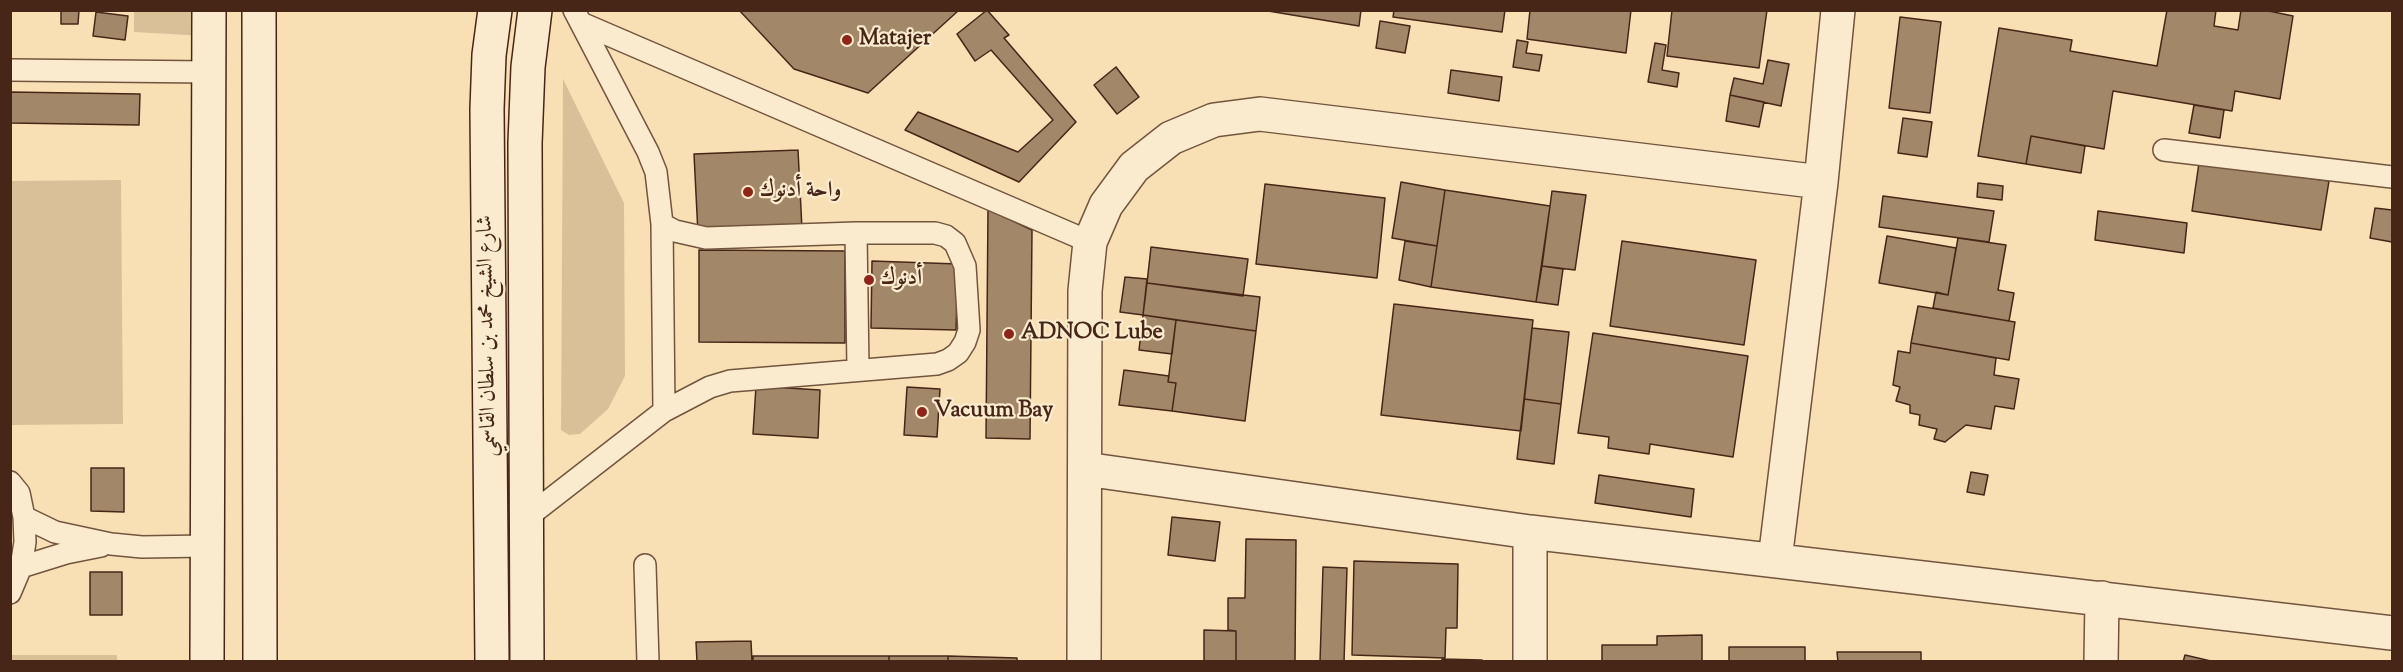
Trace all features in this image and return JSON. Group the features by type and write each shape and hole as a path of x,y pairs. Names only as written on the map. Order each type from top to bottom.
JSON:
{"street":[{"path":"207,662 210,72 208,10"},
{"path":"259,10 260,662"},
{"name":"شارع الشيخ محمد بن سلطان القاسمي","path":"492,662 487,109 489,55 495,10"},
{"path":"527,662 525,143 528,67 535,10"},
{"path":"1775,560 1821,182 1838,10"},
{"path":"1084,662 1085,291 1090,242 1106,205 1134,167 1171,138 1214,120 1260,114 1821,182"},
{"path":"1084,469 1530,532 2392,633"},
{"path":"1530,532 1530,662"},
{"path":"2101,662 2102,598"}],"lane":[{"path":"578,17 652,162 659,189 662,224 664,411"},
{"path":"578,17 1090,242"},
{"path":"10,70 210,72"},
{"path":"2164,150 2392,177"},
{"path":"525,519 664,411 710,387 730,381 937,364 958,353 965,342 969,330 965,266 955,243 946,236 935,233 856,233 706,238 675,231 662,224"},
{"path":"856,233 858,369"},
{"path":"10,482 19,493 24,517 25,542 21,567 10,592"},
{"path":"24,517 55,532 111,544 142,547 207,546"},
{"path":"21,567 66,553 111,544"},
{"path":"645,565 648,662"}],"shaded area":[{"path":"134,11 203,11 205,36 134,32"},
{"path":"563,79 624,203 625,376 608,409 580,434 569,435 561,430"},
{"path":"121,180 123,424 11,425 11,181"},
{"path":"11,655 117,655 117,661 11,661"}],"building":[{"path":"61,10 79,10 78,24 61,24"},
{"name":"Matajer","path":"739,10 959,10 868,93 794,69"},
{"path":"987,10 1009,35 1004,38 1076,122 1019,182 905,130 918,112 1018,152 1053,120 991,50 975,61 957,34"},
{"path":"1262,10 1361,10 1359,26"},
{"path":"1394,10 1505,10 1502,32 1393,17"},
{"path":"1530,10 1631,10 1626,53 1527,39"},
{"path":"1672,10 1767,10 1759,68 1667,56"},
{"path":"2167,10 2216,10 2214,26 2238,30 2241,10 2264,10 2293,16 2280,99 2235,91 2232,111 2113,91 2104,149 2031,136 2026,164 1978,156 1999,28 2072,40 2070,51 2157,66"},
{"path":"96,12 128,16 125,40 93,36"},
{"path":"1900,17 1941,22 1930,113 1889,108"},
{"path":"1380,21 1410,26 1405,53 1376,48"},
{"path":"1517,40 1528,42 1526,53 1542,55 1539,71 1513,67"},
{"path":"1655,43 1666,45 1662,70 1679,73 1677,87 1648,82"},
{"path":"1768,60 1789,64 1781,106 1730,95 1734,78 1763,84"},
{"path":"1116,67 1139,97 1117,114 1094,85"},
{"path":"1451,70 1502,77 1499,101 1448,93"},
{"path":"10,92 140,94 139,125 10,123"},
{"path":"1730,95 1764,102 1759,127 1726,121"},
{"path":"2194,105 2224,110 2220,138 2189,133"},
{"path":"1903,118 1932,122 1927,157 1898,153"},
{"path":"2031,136 2085,146 2081,173 2026,164"},
{"name":"واحة أدنوك","path":"798,150 802,229 698,234 694,154"},
{"path":"2199,163 2329,181 2321,230 2192,211"},
{"path":"1401,182 1445,190 1437,246 1392,238"},
{"path":"1978,183 2003,186 2002,200 1977,197"},
{"path":"1265,184 1385,198 1377,278 1256,264"},
{"path":"1445,190 1550,206 1536,302 1431,287"},
{"path":"1552,191 1586,195 1575,270 1542,266"},
{"path":"1883,196 1994,211 1989,242 1879,227"},
{"path":"2375,208 2392,210 2392,242 2370,238"},
{"name":"ADNOC Lube","path":"988,209 1032,230 1030,439 986,438"},
{"path":"2098,211 2187,223 2184,253 2095,240"},
{"path":"1887,236 1956,248 1948,295 1879,283"},
{"path":"1958,238 2006,245 1998,290 2014,293 2009,321 1933,308 1936,292 1948,295"},
{"path":"1405,241 1437,246 1431,287 1399,280"},
{"path":"1622,241 1756,260 1744,345 1610,326"},
{"path":"1151,247 1248,259 1243,296 1147,283"},
{"path":"699,250 845,251 845,343 699,342"},
{"path":"872,261 958,264 956,330 871,328"},
{"path":"1542,266 1563,269 1558,305 1536,302"},
{"path":"1125,277 1147,279 1143,315 1120,312"},
{"path":"1147,283 1260,297 1256,331 1143,315"},
{"path":"1394,304 1533,320 1521,431 1381,415"},
{"path":"1918,306 2015,322 2009,360 1911,343"},
{"path":"1143,315 1176,320 1172,354 1139,350"},
{"path":"1176,320 1256,331 1245,421 1172,411 1176,383 1168,382"},
{"path":"1532,328 1569,332 1561,404 1524,399"},
{"path":"1593,333 1748,356 1733,457 1650,444 1649,454 1608,448 1609,437 1578,433"},
{"path":"1911,343 1996,358 1994,375 2019,379 2014,409 1995,406 1991,429 1966,425 1945,442 1934,439 1937,429 1919,425 1920,415 1910,413 1910,405 1896,401 1900,387 1893,385 1898,351 1910,353"},
{"path":"1124,370 1169,376 1168,382 1176,383 1172,411 1119,405"},
{"path":"756,386 820,390 818,438 753,434"},
{"name":"Vacuum Bay","path":"907,387 940,389 937,437 904,435"},
{"path":"1524,399 1561,404 1554,464 1517,459"},
{"path":"91,468 124,468 124,512 91,511"},
{"path":"1971,472 1988,475 1984,495 1967,492"},
{"path":"1599,475 1694,489 1691,517 1595,503"},
{"path":"1172,517 1220,522 1215,561 1168,555"},
{"path":"1246,539 1296,540 1295,662 1236,662 1236,631 1228,630 1228,598 1245,598"},
{"path":"1354,561 1458,564 1457,628 1446,628 1445,658 1352,655"},
{"path":"1323,567 1347,568 1344,662 1320,662"},
{"path":"90,572 122,572 122,615 90,615"},
{"path":"1204,630 1236,631 1236,662 1204,662"},
{"path":"1702,635 1702,662 1602,662 1602,645 1657,645 1657,636"},
{"path":"751,641 752,662 697,662 696,642"},
{"path":"1729,647 1805,647 1805,662 1729,662"},
{"path":"1837,652 1921,652 1921,662 1838,662"},
{"path":"2185,655 2215,662 2183,662"},
{"path":"753,656 889,656 889,662 753,662"},
{"path":"889,656 948,656 948,662 889,662"},
{"path":"948,656 1017,658 1017,662 948,662"},
{"path":"1442,659 1482,660 1482,662 1442,662"}],"place":[{"name":"Matajer","path":"847,40"},
{"name":"واحة أدنوك","path":"748,192"},
{"name":"أدنوك","path":"869,280"},
{"name":"ADNOC Lube","path":"1009,334"},
{"name":"Vacuum Bay","path":"922,412"}]}
